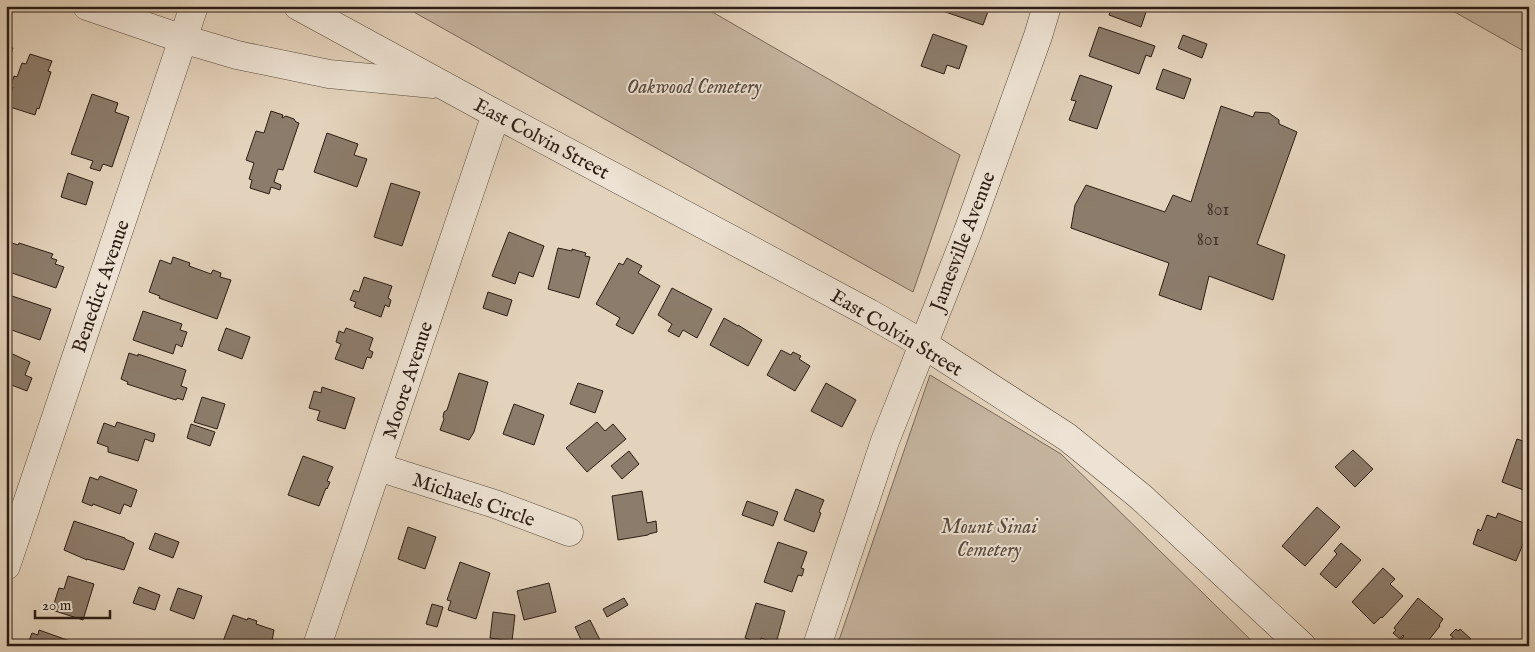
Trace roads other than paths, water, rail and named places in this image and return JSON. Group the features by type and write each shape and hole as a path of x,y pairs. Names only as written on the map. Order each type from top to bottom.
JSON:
{"street":[{"name":"East Colvin Street","path":"87,6 183,39 238,55 329,74 446,86"},
{"name":"Benedict Avenue","path":"6,566 194,6"},
{"name":"East Colvin Street","path":"298,6 496,114 861,308 923,344 1074,443 1141,497 1302,646"},
{"name":"Jamesville Avenue","path":"817,646 885,441 967,234 1047,6"},
{"name":"Moore Avenue","path":"317,646 496,114"},
{"name":"Michaels Circle","path":"378,467 495,504 570,532"}],"park label":[{"name":"Oakwood Cemetery","path":"694,86"},
{"name":"Mount Sinai Cemetery","path":"989,538"}]}
